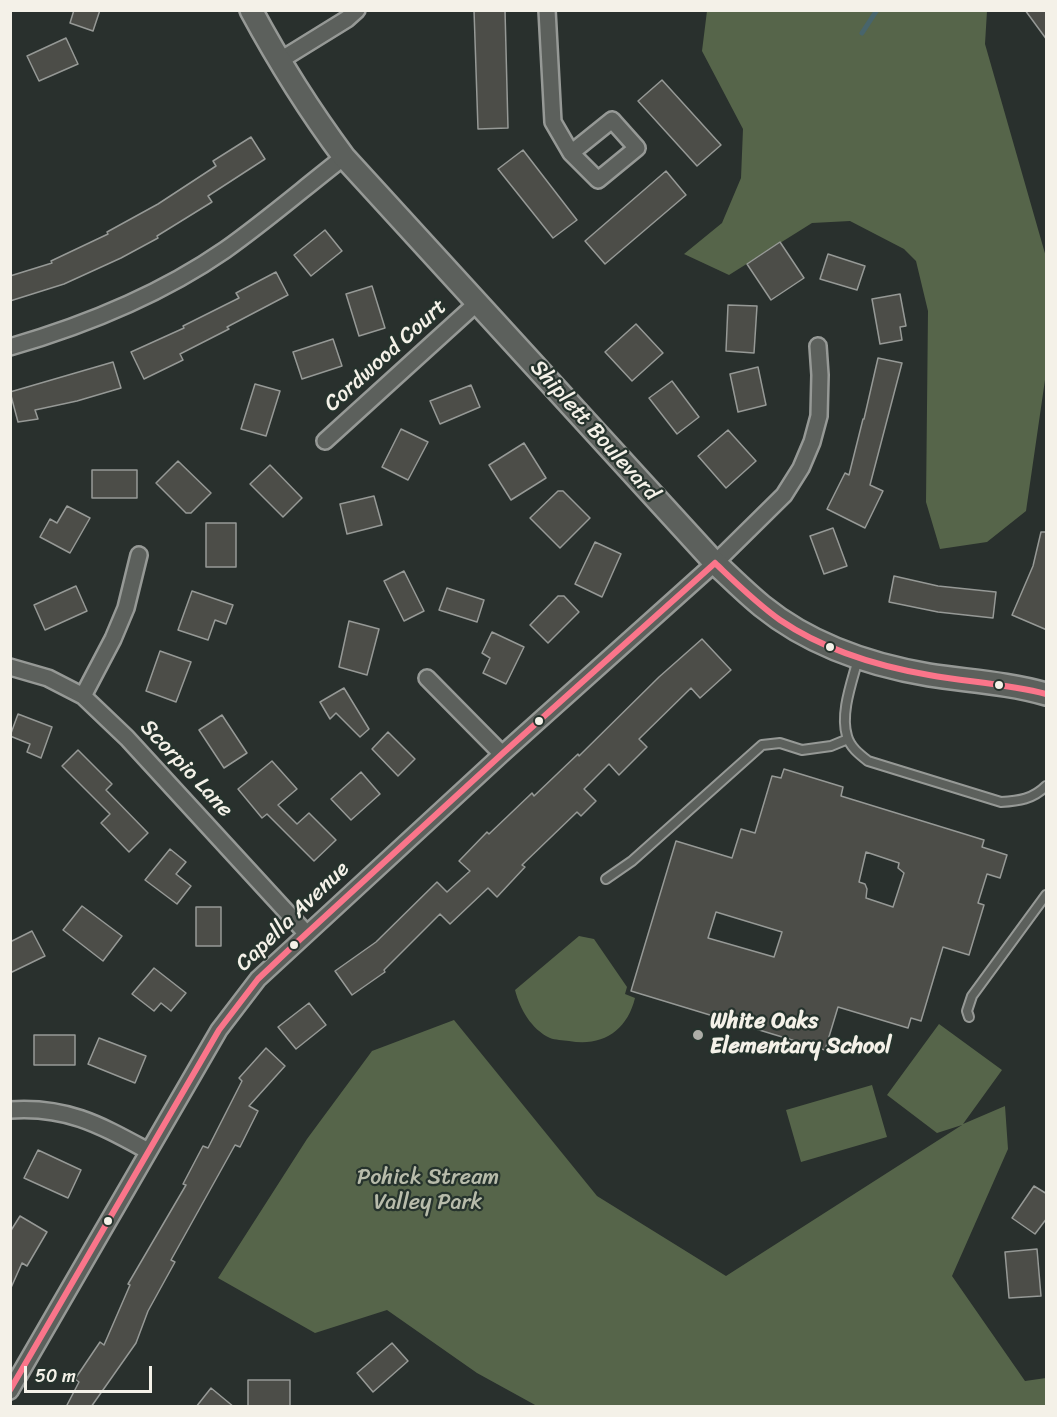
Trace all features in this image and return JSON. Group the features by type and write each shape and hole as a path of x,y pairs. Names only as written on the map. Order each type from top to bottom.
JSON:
{"street":[{"name":"Shiplett Boulevard","path":"251,10 314,117 344,157 715,564 763,607 803,633 837,651 858,658 904,671 1000,684 1047,694"},
{"path":"279,61 347,19 357,10"},
{"path":"547,10 553,122 571,153"},
{"path":"10,347 69,329 127,305 178,279 225,249 344,157"},
{"name":"Cordwood Court","path":"325,441 477,303"},
{"name":"Capella Avenue","path":"10,1392 219,1030 244,995 306,933 715,564 791,487 812,442 819,416 818,346"},
{"path":"83,696 113,639 126,608 139,555"},
{"name":"Scorpio Lane","path":"10,667 48,678 83,696 127,738 306,933"},
{"path":"427,678 502,754"},
{"path":"10,1110 35,1108 71,1114 100,1125 148,1151"}],"lane":[{"path":"858,658 846,712 846,735 854,750 868,761 1001,802 1020,801 1040,793 1047,786"},
{"path":"606,879 632,861 762,745 780,743 802,750 831,746 848,739"},
{"path":"969,1017 967,1011 972,996 1047,895"}],"green space":[{"path":"707,11 987,11 985,44 1046,257 1046,373 1026,511 987,542 940,549 926,502 928,311 916,261 904,249 850,221 812,223 729,275 684,254 722,223 741,178 743,129 702,51"},
{"path":"579,936 594,939 627,987 625,994 635,998 631,1010 619,1028 602,1039 581,1042 557,1040 543,1034 532,1024 515,990"},
{"name":"Pohick Stream Valley Park","path":"454,1020 597,1196 726,1276 962,1125 937,1133 887,1095 939,1024 1002,1070 963,1124 1005,1106 1008,1149 952,1276 1025,1381 1046,1378 1046,1406 537,1406 477,1373 387,1310 315,1333 218,1278 307,1139 372,1051"},
{"path":"872,1085 887,1137 801,1162 786,1110"}],"building":[{"path":"74,10 100,10 93,31 70,23"},
{"path":"474,10 505,10 508,128 478,129"},
{"path":"1025,10 1047,10 1047,40"},
{"path":"66,38 78,64 39,81 27,56"},
{"path":"662,80 721,145 697,166 638,101"},
{"path":"251,137 265,159 208,196 212,202 157,236 158,238 121,258 64,284 10,301 10,276 52,263 51,261 108,234 107,232 158,204 216,166 213,161"},
{"path":"523,150 577,220 553,238 498,169"},
{"path":"666,171 686,195 605,264 585,241"},
{"path":"325,230 342,251 311,276 294,255"},
{"path":"780,242 804,278 771,300 747,264"},
{"path":"828,254 865,266 857,290 820,279"},
{"path":"276,272 288,295 180,354 183,360 144,379 131,352 184,328 183,326 239,298 236,293"},
{"path":"372,286 385,328 359,336 346,294"},
{"path":"900,294 906,326 900,327 902,340 880,344 872,299"},
{"path":"728,305 757,306 754,353 726,351"},
{"path":"636,324 663,353 632,381 605,352"},
{"path":"333,339 342,366 302,379 293,352"},
{"path":"878,358 902,363 870,485 883,491 865,528 827,509 845,473 849,475"},
{"path":"113,362 121,388 35,410 38,419 18,422 10,392"},
{"path":"758,367 766,405 738,412 730,374"},
{"path":"672,381 699,417 677,434 649,398"},
{"path":"255,384 280,391 266,436 241,429"},
{"path":"471,385 480,407 440,424 430,401"},
{"path":"401,429 428,442 408,480 382,467"},
{"path":"728,430 756,461 726,488 698,456"},
{"path":"524,443 546,478 511,500 489,465"},
{"path":"178,461 211,493 191,513 186,513 156,483"},
{"path":"270,465 302,498 283,517 250,484"},
{"path":"92,470 137,470 137,498 92,498"},
{"path":"558,491 563,491 590,518 560,548 530,518"},
{"path":"374,496 382,525 347,534 340,504"},
{"path":"67,506 90,518 70,553 40,537 50,519 57,523"},
{"path":"206,523 236,523 236,567 206,567"},
{"path":"833,528 847,566 824,574 810,536"},
{"path":"1041,532 1047,532 1047,630 1012,615 1033,566"},
{"path":"595,542 621,554 602,597 575,584"},
{"path":"404,571 424,611 404,621 384,581"},
{"path":"894,576 938,586 996,592 993,618 938,612 889,602"},
{"path":"76,586 87,611 45,630 34,605"},
{"path":"447,588 484,600 477,622 439,610"},
{"path":"192,591 233,605 226,624 215,620 208,640 178,630"},
{"path":"558,596 564,596 579,612 548,643 530,625"},
{"path":"349,621 379,629 367,675 339,667"},
{"path":"492,632 524,647 506,684 483,673 490,658 482,653"},
{"path":"702,639 731,670 700,698 691,688 639,739 647,747 619,775 609,764 584,789 596,801 581,816 577,812 522,865 525,867 497,897 488,888 450,924 440,914 384,970 385,972 352,995 335,971 376,942 437,882 447,892 470,871 459,861 487,832 489,834 532,793 534,796 578,754 579,756 659,677"},
{"path":"160,651 191,662 176,702 146,691"},
{"path":"344,688 369,729 360,737 336,713 330,719 320,702"},
{"path":"18,714 52,727 41,758 27,752 30,744 10,736"},
{"path":"222,715 247,753 224,768 199,730"},
{"path":"388,732 415,759 398,776 372,749"},
{"path":"78,750 112,784 106,790 148,833 129,852 101,823 110,814 62,766"},
{"path":"272,761 297,789 278,805 297,824 309,813 336,840 314,861 267,814 262,818 238,789"},
{"path":"784,769 843,787 841,796 984,840 982,847 1007,855 1000,878 987,874 978,903 984,905 969,955 943,947 921,1021 911,1018 908,1028 838,1007 825,1050 631,991 676,841 732,858 741,829 755,833 772,776 781,778","holes":["866,852 899,863 898,868 904,873 893,907 866,898 865,884 859,882","716,912 782,932 774,957 708,938"]},
{"path":"361,772 380,794 351,820 331,799"},
{"path":"170,849 186,862 176,874 191,886 177,904 145,880"},
{"path":"82,906 122,936 103,961 63,930"},
{"path":"196,907 221,907 221,946 196,946"},
{"path":"32,931 45,956 10,973 10,942"},
{"path":"154,968 186,993 171,1011 161,1003 154,1011 132,994"},
{"path":"309,1003 326,1025 296,1049 278,1027"},
{"path":"34,1035 75,1035 75,1065 34,1065"},
{"path":"99,1038 146,1056 135,1083 88,1064"},
{"path":"266,1048 285,1066 249,1106 258,1111 240,1147 235,1145 171,1260 175,1262 148,1311 136,1343 91,1407 66,1407 79,1382 75,1379 100,1342 104,1345 130,1285 128,1284 186,1185 183,1184 203,1146 208,1148 242,1081 239,1078"},
{"path":"38,1150 81,1170 68,1198 24,1178"},
{"path":"1034,1186 1047,1194 1047,1218 1035,1234 1012,1218"},
{"path":"20,1216 47,1232 27,1266 22,1263 10,1290 10,1232"},
{"path":"1037,1249 1041,1296 1009,1298 1005,1252"},
{"path":"392,1343 408,1361 373,1392 357,1373"},
{"path":"248,1380 290,1380 290,1407 248,1407"},
{"path":"211,1388 234,1407 196,1407"}],"waterway":[{"path":"862,33 877,10"}],"transit line":[{"path":"715,563 754,600 780,620 833,648 871,662 909,671 1046,694"},
{"path":"10,1390 219,1030 258,979 502,754 715,563"}],"place":[{"name":"White Oaks Elementary School","path":"698,1035"}]}
